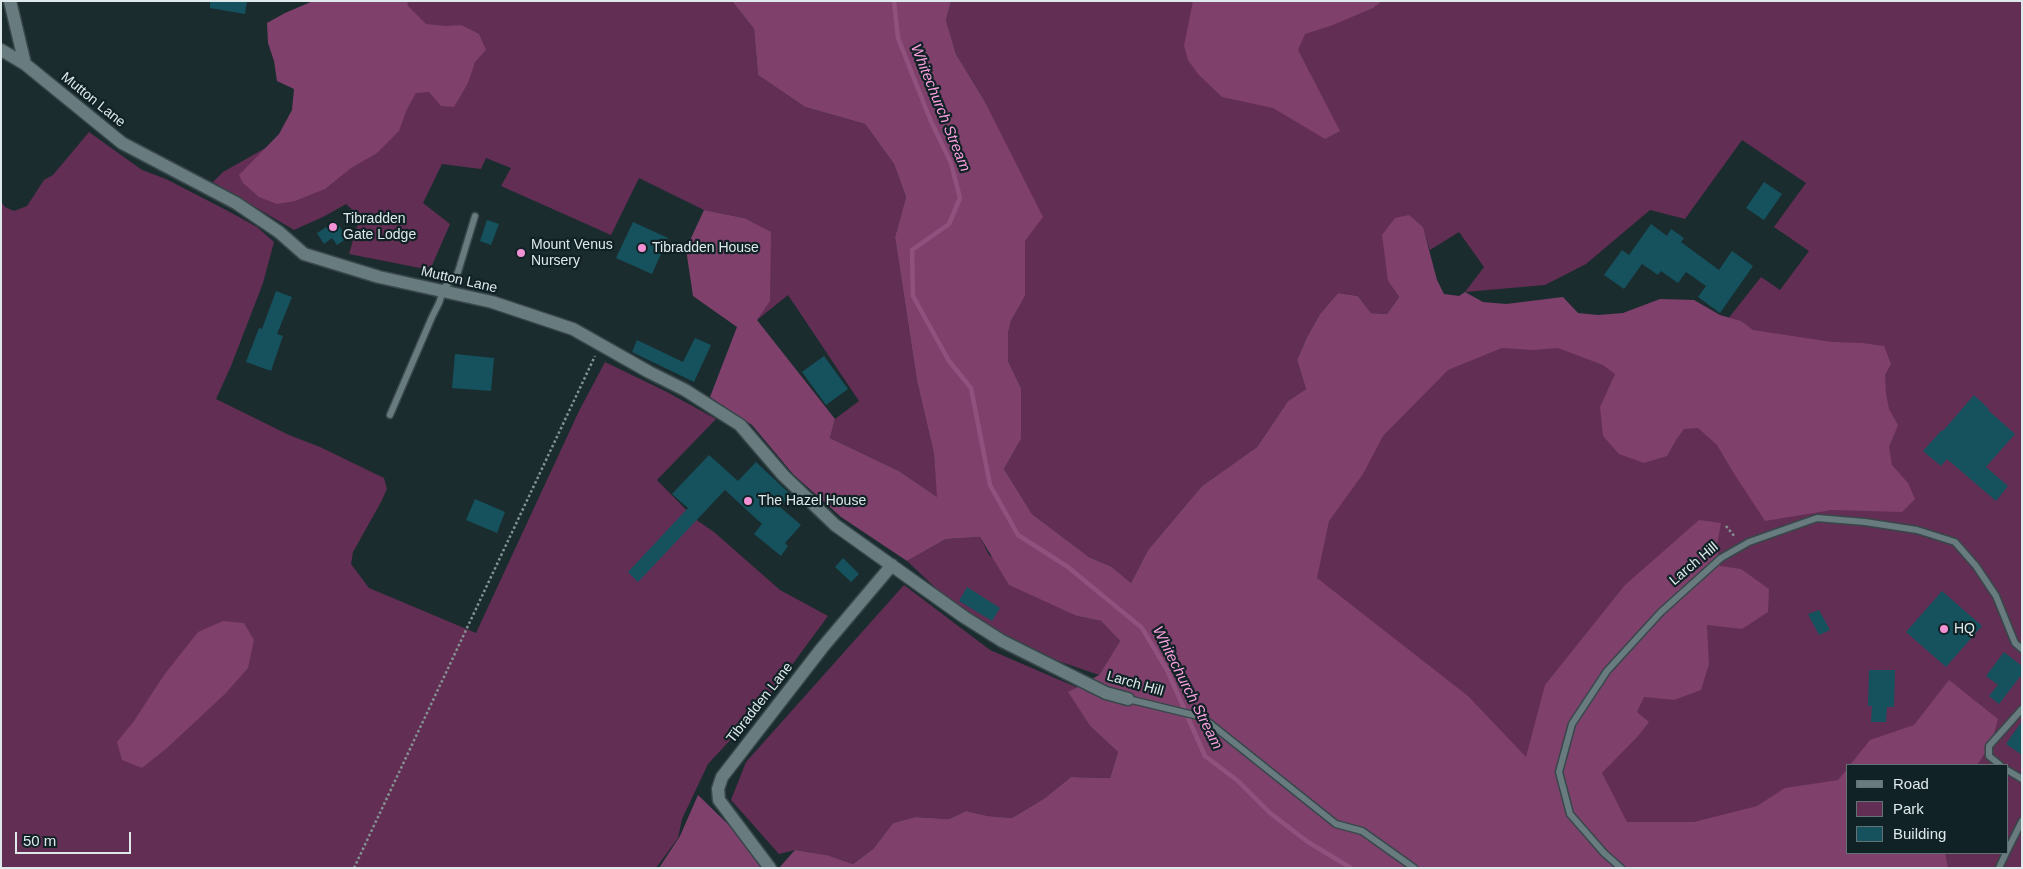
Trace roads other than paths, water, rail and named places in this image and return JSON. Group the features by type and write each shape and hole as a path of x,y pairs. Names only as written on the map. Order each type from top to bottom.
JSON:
{"street":[{"path":"10,1 25,64"},
{"name":"Mutton Lane","path":"1,50 25,64 122,143 236,203 280,232 304,254 379,277 492,302 569,327 649,372 686,390 740,425 783,475 835,525 892,565"},
{"name":"Larch Hill","path":"892,565 964,617 1002,641 1106,693 1128,699"},
{"name":"Tibradden Lane","path":"770,868 719,800 718,789 722,777 822,648 892,565"}],"lane":[{"path":"390,415 432,317 440,303 442,291 458,272 475,216"},
{"name":"Larch Hill","path":"1621,868 1604,853 1570,814 1560,772 1572,724 1607,671 1661,612 1721,558 1749,542 1817,518 1865,522 1917,530 1955,542 1976,566 1996,596 2015,643 2022,649"},
{"name":"Larch Hill","path":"1128,699 1202,718 1336,824 1362,831 1414,868"},
{"path":"1999,764 1989,756 1989,746 2022,709"},
{"path":"2008,771 2022,779"},
{"path":"2008,848 2022,821"},
{"path":"1999,868 2005,854"}],"waterway":[{"name":"Whitechurch Stream","path":"894,1 898,38 930,119 951,163 960,198 949,224 912,250 913,296 949,361 971,388 990,485 1018,535 1068,567 1142,628 1167,670 1205,756 1238,781 1270,813 1308,842 1351,868"}],"place":[{"name":"Tibradden Gate Lodge","path":"333,227"},
{"name":"Tibradden House","path":"642,248"},
{"name":"Mount Venus Nursery","path":"521,253"},
{"name":"The Hazel House","path":"748,501"},
{"name":"HQ","path":"1944,629"}]}
